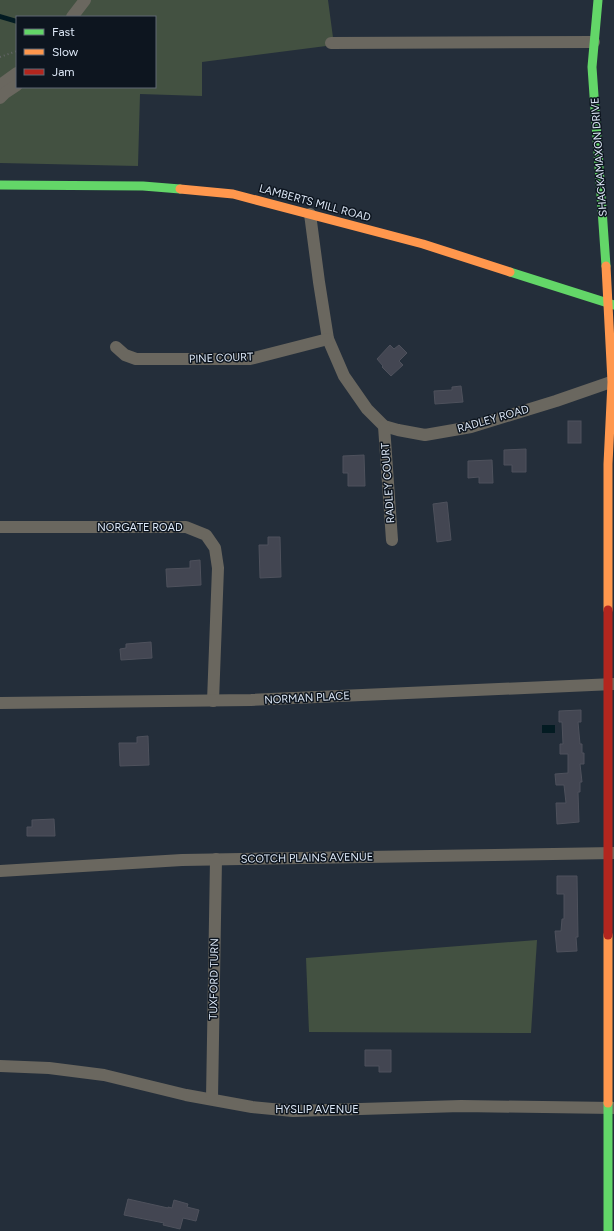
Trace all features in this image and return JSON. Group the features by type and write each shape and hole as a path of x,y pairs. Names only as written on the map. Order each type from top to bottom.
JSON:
{"street":[{"path":"73,16 85,0"},
{"name":"SHACKAMAXON DRIVE","path":"598,0 592,67 612,304 613,382 608,464 611,520 611,1108 608,1231"},
{"path":"331,43 594,42"},
{"path":"0,85 16,74"},
{"path":"0,98 16,86"},
{"name":"LAMBERTS MILL ROAD","path":"0,185 144,186 233,194 423,244 612,304"},
{"path":"310,214 328,339 344,376 367,409 384,426"},
{"name":"PINE COURT","path":"116,347 125,355 136,359 250,359 328,339"},
{"name":"RADLEY ROAD","path":"384,426 425,435 470,427 613,382"},
{"name":"RADLEY COURT","path":"384,426 392,540"},
{"name":"NORGATE ROAD","path":"0,527 186,527 206,535 215,548 218,568 213,700"},
{"name":"NORMAN PLACE","path":"0,703 259,700 611,684"},
{"name":"SCOTCH PLAINS AVENUE","path":"0,871 216,859 611,854"},
{"name":"TUXFORD TURN","path":"212,1100 216,859"},
{"name":"HYSLIP AVENUE","path":"0,1066 49,1068 104,1075 212,1100 252,1107 293,1111 461,1106 611,1108"}],"path":[{"path":"0,57 16,51"}],"green space":[{"path":"0,0 328,0 334,45 202,62 202,96 140,94 138,166 0,163"},
{"path":"537,940 531,1033 309,1032 306,958"}],"water":[{"path":"0,14 16,19 16,24 0,19"},
{"path":"542,725 555,725 555,733 542,733"}],"building":[{"path":"390,345 394,349 399,345 407,353 399,361 403,365 391,376 382,367 383,366 377,359"},
{"path":"461,386 463,402 435,404 434,391 452,390 452,387"},
{"path":"568,421 581,421 581,443 568,443"},
{"path":"526,449 526,472 512,472 512,465 504,465 504,450"},
{"path":"364,455 365,486 348,486 348,473 343,473 343,456"},
{"path":"492,460 493,483 479,483 479,477 468,478 468,461"},
{"path":"447,502 451,540 437,542 433,504"},
{"path":"268,537 280,537 281,577 260,578 259,545 268,545"},
{"path":"200,560 201,585 167,587 166,569 190,568 190,561"},
{"path":"151,642 152,658 121,660 120,649 126,648 126,644"},
{"path":"581,710 581,722 578,722 580,744 582,744 582,753 584,753 584,764 580,764 582,782 580,782 580,792 578,792 579,822 557,824 556,803 566,803 564,785 556,785 555,774 568,773 568,754 560,754 560,744 563,744 562,722 559,722 559,711"},
{"path":"148,736 149,765 120,766 119,743 137,743 137,737"},
{"path":"54,819 55,836 27,836 27,827 32,827 32,820"},
{"path":"557,876 577,876 577,951 557,952 555,931 561,931 562,919 564,919 564,894 557,894"},
{"path":"365,1050 391,1050 391,1072 379,1072 379,1066 365,1066"},
{"path":"128,1199 168,1208 172,1208 174,1200 188,1204 187,1207 199,1210 196,1221 183,1218 180,1229 163,1225 164,1223 124,1215"}],"traffic: fast":[{"path":"598,0 592,67 606,266"},
{"path":"0,185 143,186 180,189"},
{"path":"510,272 614,305"},
{"path":"608,1103 608,1231"}],"traffic: slow":[{"path":"180,189 233,194 423,244 510,272"},
{"path":"606,266 612,382 608,464 608,610"},
{"path":"608,935 608,1103"}],"traffic: jam":[{"path":"608,610 608,935"}]}
